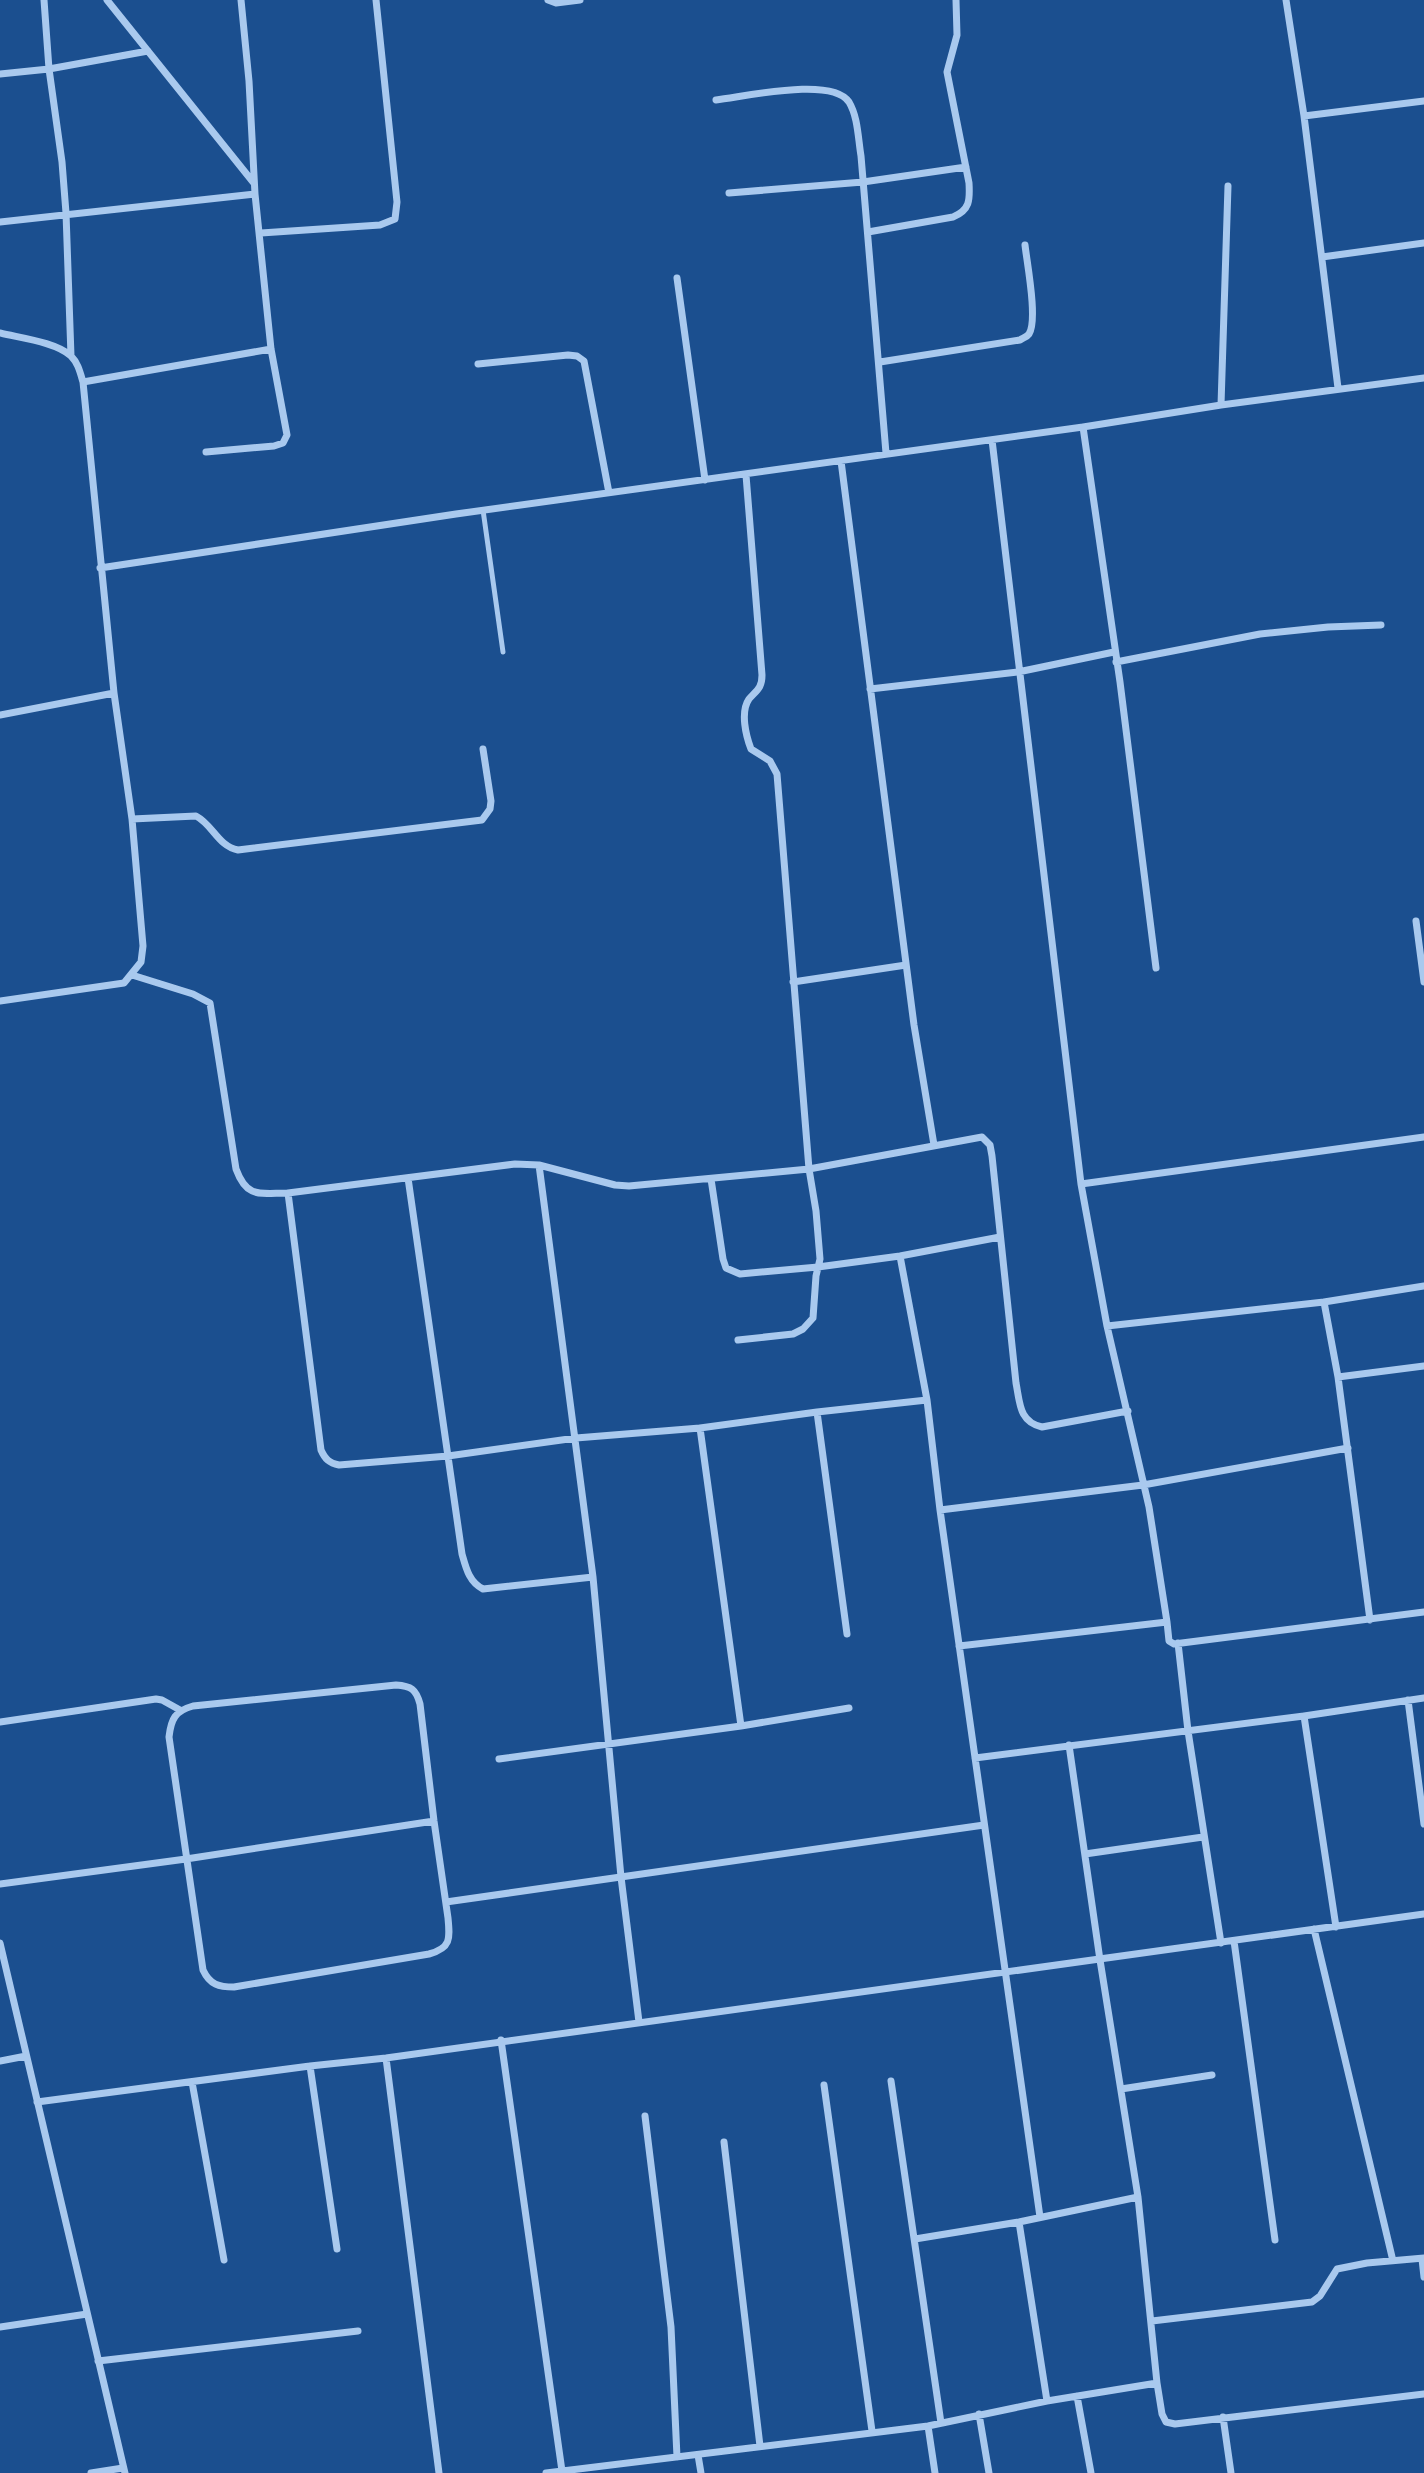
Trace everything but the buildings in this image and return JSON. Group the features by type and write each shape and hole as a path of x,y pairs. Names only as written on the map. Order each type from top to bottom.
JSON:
{"street":[{"path":"44,0 49,69 66,213 71,356"},
{"path":"107,0 254,183"},
{"path":"206,452 274,446 282,443 287,435 271,349 254,183 241,0"},
{"path":"261,233 380,225 395,219 397,202 376,0"},
{"path":"548,0 556,4 580,0"},
{"path":"867,232 953,217 968,207 970,196 966,167 947,72 957,36 956,0"},
{"path":"1286,0 1304,116 1338,388"},
{"path":"0,74 49,69 148,51"},
{"path":"716,100 820,89 843,95 855,115 880,362 886,453"},
{"path":"1304,116 1424,102"},
{"path":"729,192 863,182 966,167"},
{"path":"1221,405 1228,186"},
{"path":"0,222 255,194"},
{"path":"1322,257 1424,243"},
{"path":"880,362 1026,337 1030,333 1032,313 1025,245"},
{"path":"677,278 705,480"},
{"path":"0,333 59,348 71,356 78,366 83,382 100,568 132,820 143,946 141,962 124,983 0,1001"},
{"path":"83,382 271,349"},
{"path":"478,364 568,355 578,356 584,361 609,493"},
{"path":"100,568 483,510 1424,378"},
{"path":"1083,427 1156,968"},
{"path":"992,440 1081,1184 1107,1326 1149,1507 1168,1641 1178,1643 1424,1612"},
{"path":"841,461 906,965 934,1145"},
{"path":"738,1340 793,1334 803,1329 813,1318 820,1259 793,982 777,775 770,761 751,749 745,717 748,701 761,688 762,675 746,475"},
{"path":"1116,662 1260,634 1381,625"},
{"path":"870,689 1018,672 1114,652"},
{"path":"0,715 114,693"},
{"path":"132,820 196,816 202,819 223,844 238,849 482,820 490,809 491,801 484,749"},
{"path":"1416,921 1424,982"},
{"path":"793,982 906,965"},
{"path":"132,975 193,994 210,1003 236,1169 242,1184 253,1193 288,1193 497,1164 539,1166 615,1185 711,1180 810,1169 982,1137 986,1140 992,1156 1016,1383 1025,1418 1030,1424 1042,1427 1128,1411"},
{"path":"1081,1184 1424,1136"},
{"path":"539,1166 593,1577 621,1877 639,2022"},
{"path":"408,1178 462,1554 471,1579 484,1589 593,1577"},
{"path":"711,1180 726,1268 740,1274 900,1256 1000,1237"},
{"path":"288,1193 321,1450 331,1464 447,1456 576,1438 701,1428 817,1412 927,1401"},
{"path":"900,1256 927,1401 1004,1973 1040,2217"},
{"path":"1107,1326 1324,1302 1424,1286"},
{"path":"1324,1302 1338,1377 1370,1620"},
{"path":"1338,1377 1424,1366"},
{"path":"817,1412 847,1634"},
{"path":"701,1428 741,1726"},
{"path":"940,1510 1143,1485 1348,1448"},
{"path":"959,1646 1167,1622"},
{"path":"1178,1643 1203,1837 1221,1942"},
{"path":"396,1685 409,1686 417,1692 450,1933 447,1945 441,1951 247,1985 223,1987 207,1979 203,1970 169,1737 173,1717 180,1710 206,1704 396,1685"},
{"path":"975,1758 1424,1698"},
{"path":"0,1722 156,1699 180,1710"},
{"path":"1408,1700 1424,1824"},
{"path":"499,1759 741,1726 849,1708"},
{"path":"1304,1716 1336,1927"},
{"path":"1069,1745 1138,2197 1157,2383 1166,2422 1175,2424 1424,2394"},
{"path":"0,1884 433,1821"},
{"path":"446,1902 985,1825"},
{"path":"1085,1854 1203,1837"},
{"path":"37,2102 387,2058 501,2040 1424,1914"},
{"path":"1314,1929 1393,2260"},
{"path":"1234,1941 1275,2240"},
{"path":"0,1943 124,2470 91,2473"},
{"path":"501,2040 562,2471"},
{"path":"0,2061 26,2056"},
{"path":"387,2058 439,2473"},
{"path":"310,2066 337,2249"},
{"path":"1121,2089 1212,2075"},
{"path":"891,2081 942,2423"},
{"path":"192,2082 224,2260"},
{"path":"824,2085 872,2431"},
{"path":"645,2116 671,2327 677,2457"},
{"path":"724,2142 760,2446"},
{"path":"915,2239 1019,2222 1138,2197"},
{"path":"1019,2222 1047,2401"},
{"path":"1152,2321 1312,2302 1320,2296 1338,2269 1393,2260 1423,2258 1424,2277"},
{"path":"0,2327 87,2314"},
{"path":"98,2361 358,2331"},
{"path":"546,2473 928,2426 1047,2401 1157,2383"},
{"path":"1077,2396 1091,2473"},
{"path":"979,2414 989,2473"},
{"path":"1223,2417 1231,2473"},
{"path":"928,2426 935,2473"},
{"path":"698,2455 701,2473"}],"lane":[{"path":"483,510 503,652"}]}
